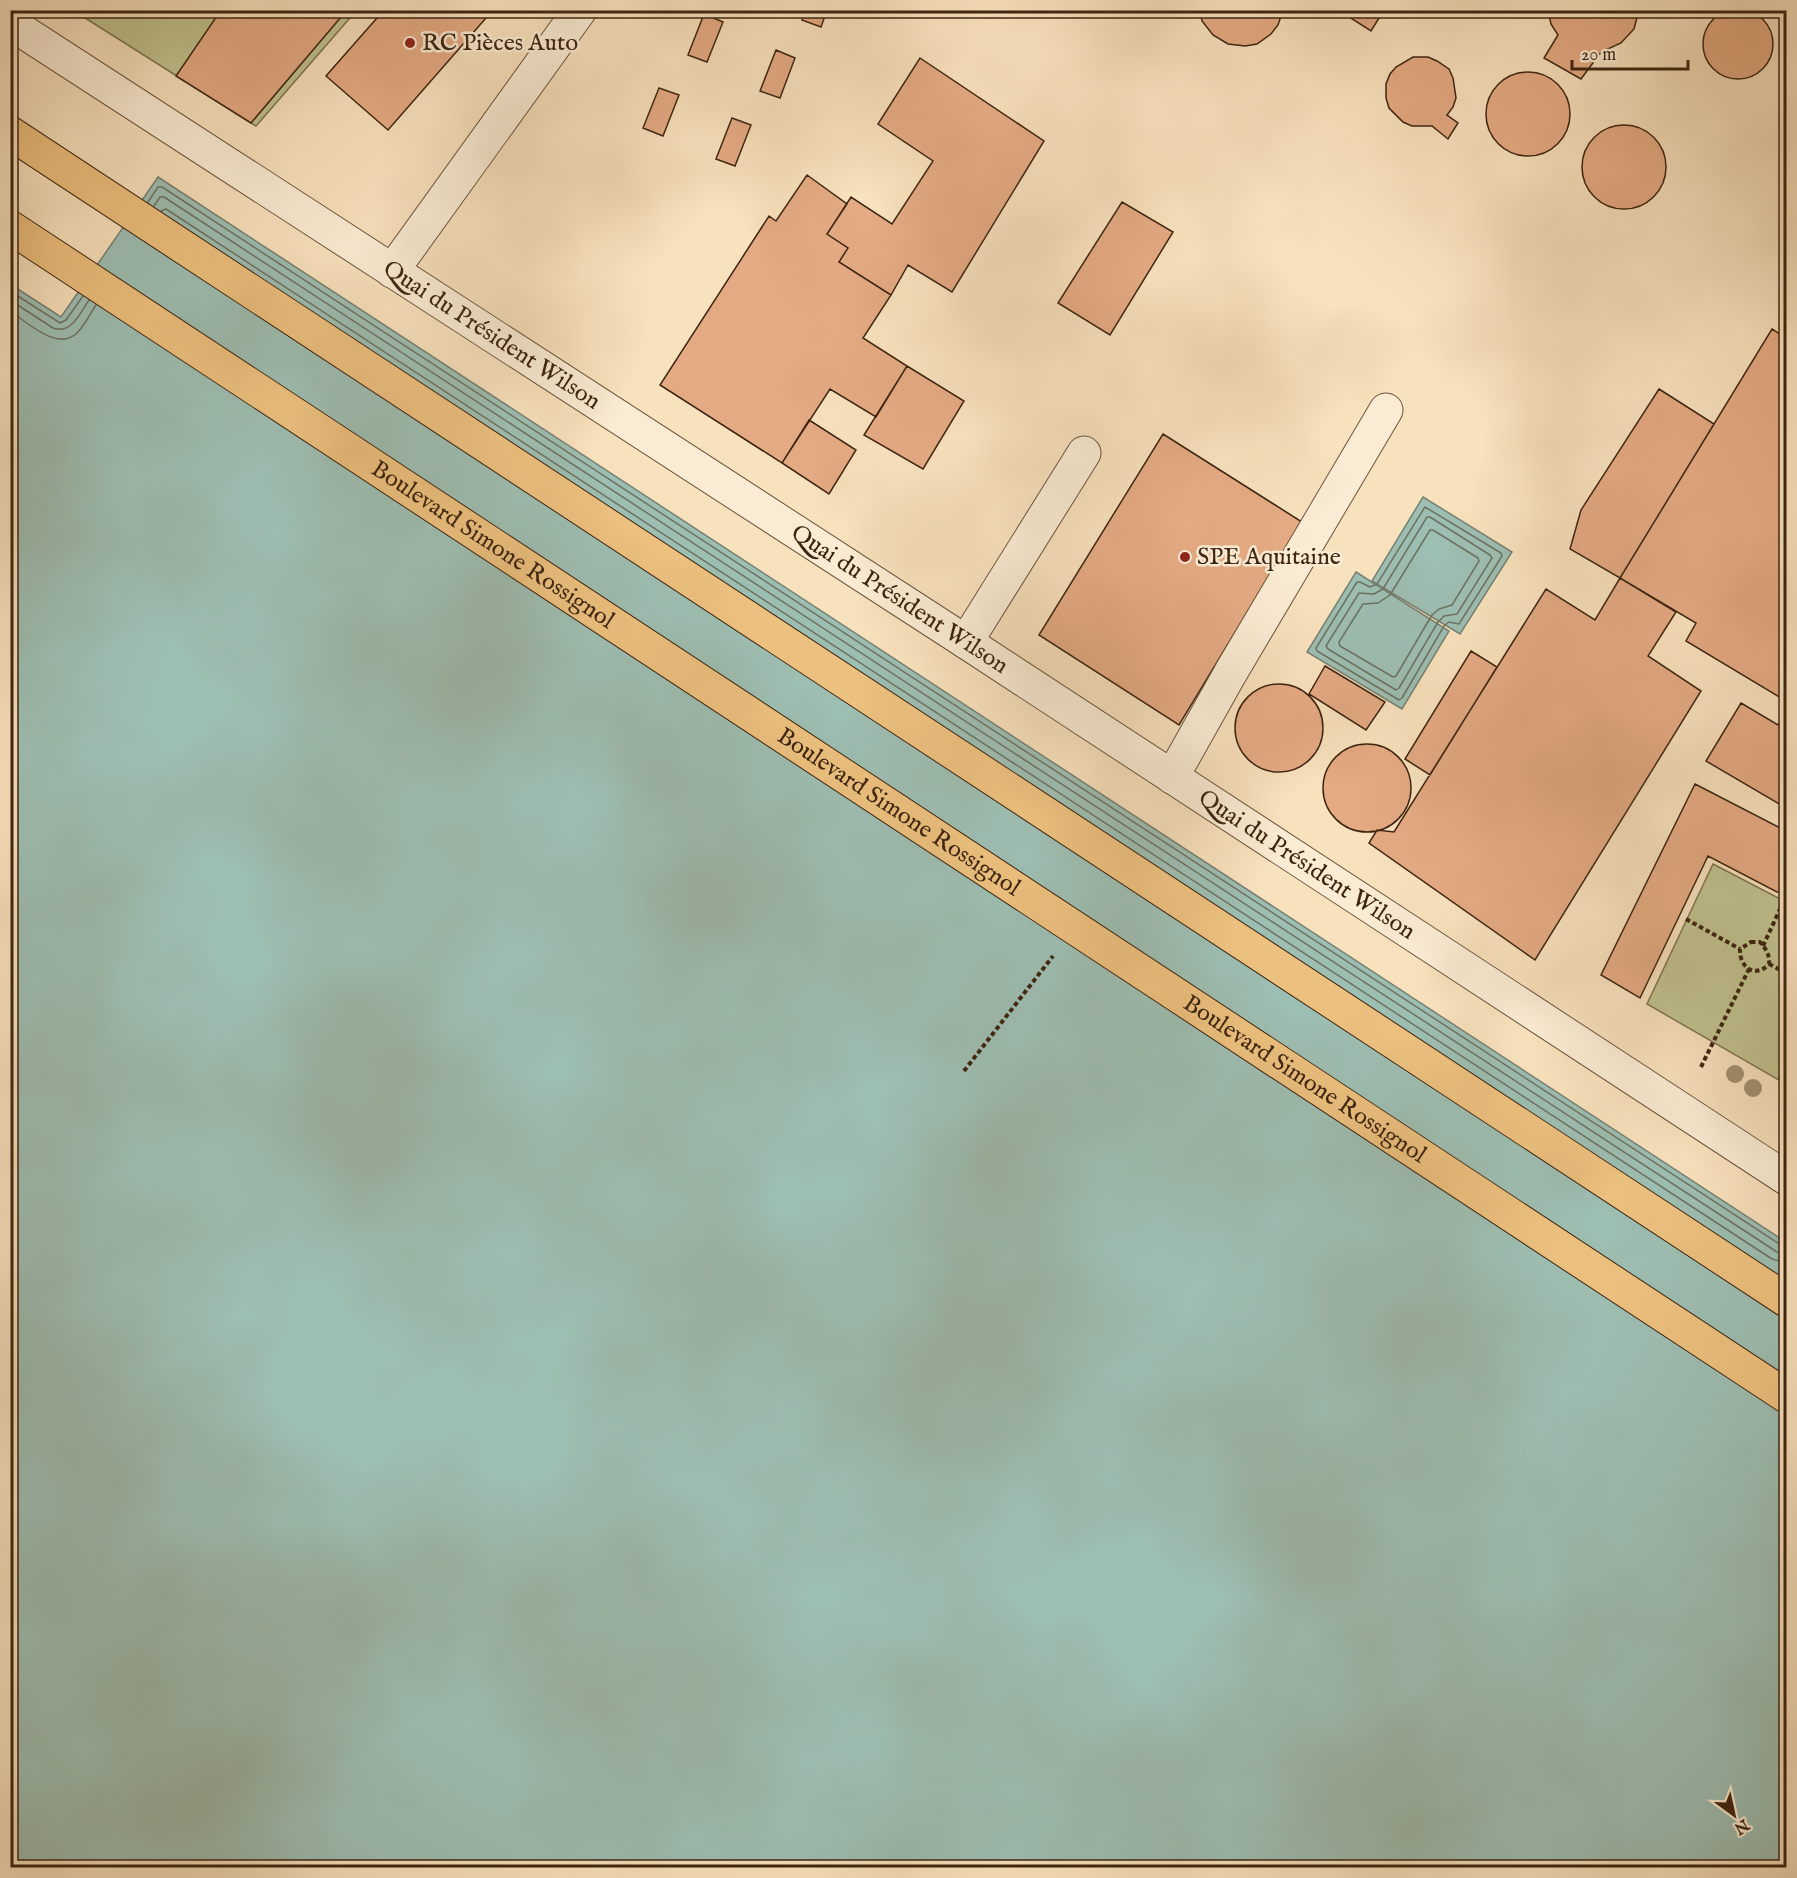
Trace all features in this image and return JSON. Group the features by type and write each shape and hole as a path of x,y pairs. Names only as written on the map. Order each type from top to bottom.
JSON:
{"main road":[{"path":"10,133 1786,1300"},
{"name":"Boulevard Simone Rossignol","path":"10,227 1786,1396"}],"street":[{"path":"392,271 580,10"},
{"name":"Quai du Président Wilson","path":"10,24 966,642 1786,1178"},
{"path":"1172,777 1231,672 1386,410"},
{"path":"966,642 1084,453"}],"path":[{"path":"1763,946 1781,907"},
{"path":"1686,919 1740,948"},
{"path":"964,1071 1075,928"},
{"path":"1752,942 1760,942 1769,958 1769,964 1764,970 1749,969 1743,964 1740,948 1752,942"},
{"path":"1769,964 1786,973"},
{"path":"1701,1067 1749,969"}],"green space":[{"path":"74,11 356,11 256,126"},
{"path":"1713,864 1786,902 1786,1078 1784,1083 1647,1004"}],"water":[{"path":"158,177 1786,1242 1786,1867 11,1867 10,284 61,317"},
{"path":"1423,497 1512,552 1460,634 1372,581"},
{"path":"1356,572 1449,631 1402,709 1307,652"}],"building":[{"path":"1738,9 1757,15 1767,25 1773,44 1767,63 1757,73 1738,79 1719,73 1709,63 1703,44 1709,25 1719,15"},
{"path":"221,10 347,10 251,123 176,76"},
{"name":"RC Pièces Auto","path":"384,10 493,10 388,130 326,76"},
{"path":"805,10 827,10 821,27 802,20"},
{"path":"1200,10 1283,10 1278,25 1271,34 1257,44 1245,46 1228,44 1213,35 1202,21"},
{"path":"1349,10 1384,10 1371,31 1346,15"},
{"path":"1481,10 1497,10 1492,17"},
{"path":"1548,10 1639,10 1634,29 1621,43 1601,52 1581,79 1544,58 1558,35 1551,24"},
{"path":"704,14 723,22 707,62 688,55"},
{"path":"776,50 795,58 780,98 760,91"},
{"path":"1413,57 1428,57 1437,61 1449,69 1453,78 1456,98 1447,115 1458,123 1448,139 1432,126 1412,126 1403,122 1389,108 1386,84 1390,74 1396,67"},
{"path":"920,58 1044,141 952,292 908,265 891,295 839,262 848,248 827,234 851,197 892,224 933,161 878,124"},
{"path":"1528,72 1551,79 1563,91 1570,114 1563,137 1551,149 1528,156 1505,149 1493,137 1486,114 1493,91 1505,79"},
{"path":"659,88 679,95 663,136 643,128"},
{"path":"732,118 751,125 735,166 716,159"},
{"path":"1624,125 1647,132 1659,144 1666,167 1659,190 1647,202 1624,209 1601,202 1589,190 1582,167 1589,144 1601,132"},
{"path":"807,175 847,204 827,234 848,248 839,262 891,295 863,338 907,366 876,417 830,389 782,463 660,385 769,216 776,221"},
{"path":"1122,202 1173,232 1110,335 1058,303"},
{"path":"1772,329 1786,338 1786,701 1686,641 1696,623 1620,578"},
{"path":"907,366 964,401 923,469 864,435"},
{"path":"1659,389 1714,424 1620,578 1570,549 1581,510"},
{"path":"809,420 856,450 829,494 782,463"},
{"name":"SPE Aquitaine","path":"1163,434 1302,522 1179,725 1039,635"},
{"path":"1620,578 1676,612 1648,656 1701,691 1535,960 1369,843 1377,830 1394,832 1546,589 1595,620"},
{"path":"1471,651 1497,667 1430,775 1405,759"},
{"path":"1325,666 1385,702 1366,730 1309,694"},
{"path":"1279,684 1304,691 1316,703 1323,728 1316,753 1304,765 1279,772 1254,765 1242,753 1235,728 1242,703 1254,691"},
{"path":"1741,703 1778,725 1786,710 1786,796 1781,805 1706,761"},
{"path":"1367,744 1392,751 1404,763 1411,788 1404,813 1392,825 1367,832 1342,825 1330,813 1323,788 1330,763 1342,751"},
{"path":"1695,784 1786,831 1786,891 1777,892 1708,856 1640,998 1601,975"}],"place":[{"name":"RC Pièces Auto","path":"410,43"},
{"name":"SPE Aquitaine","path":"1185,557"}]}
